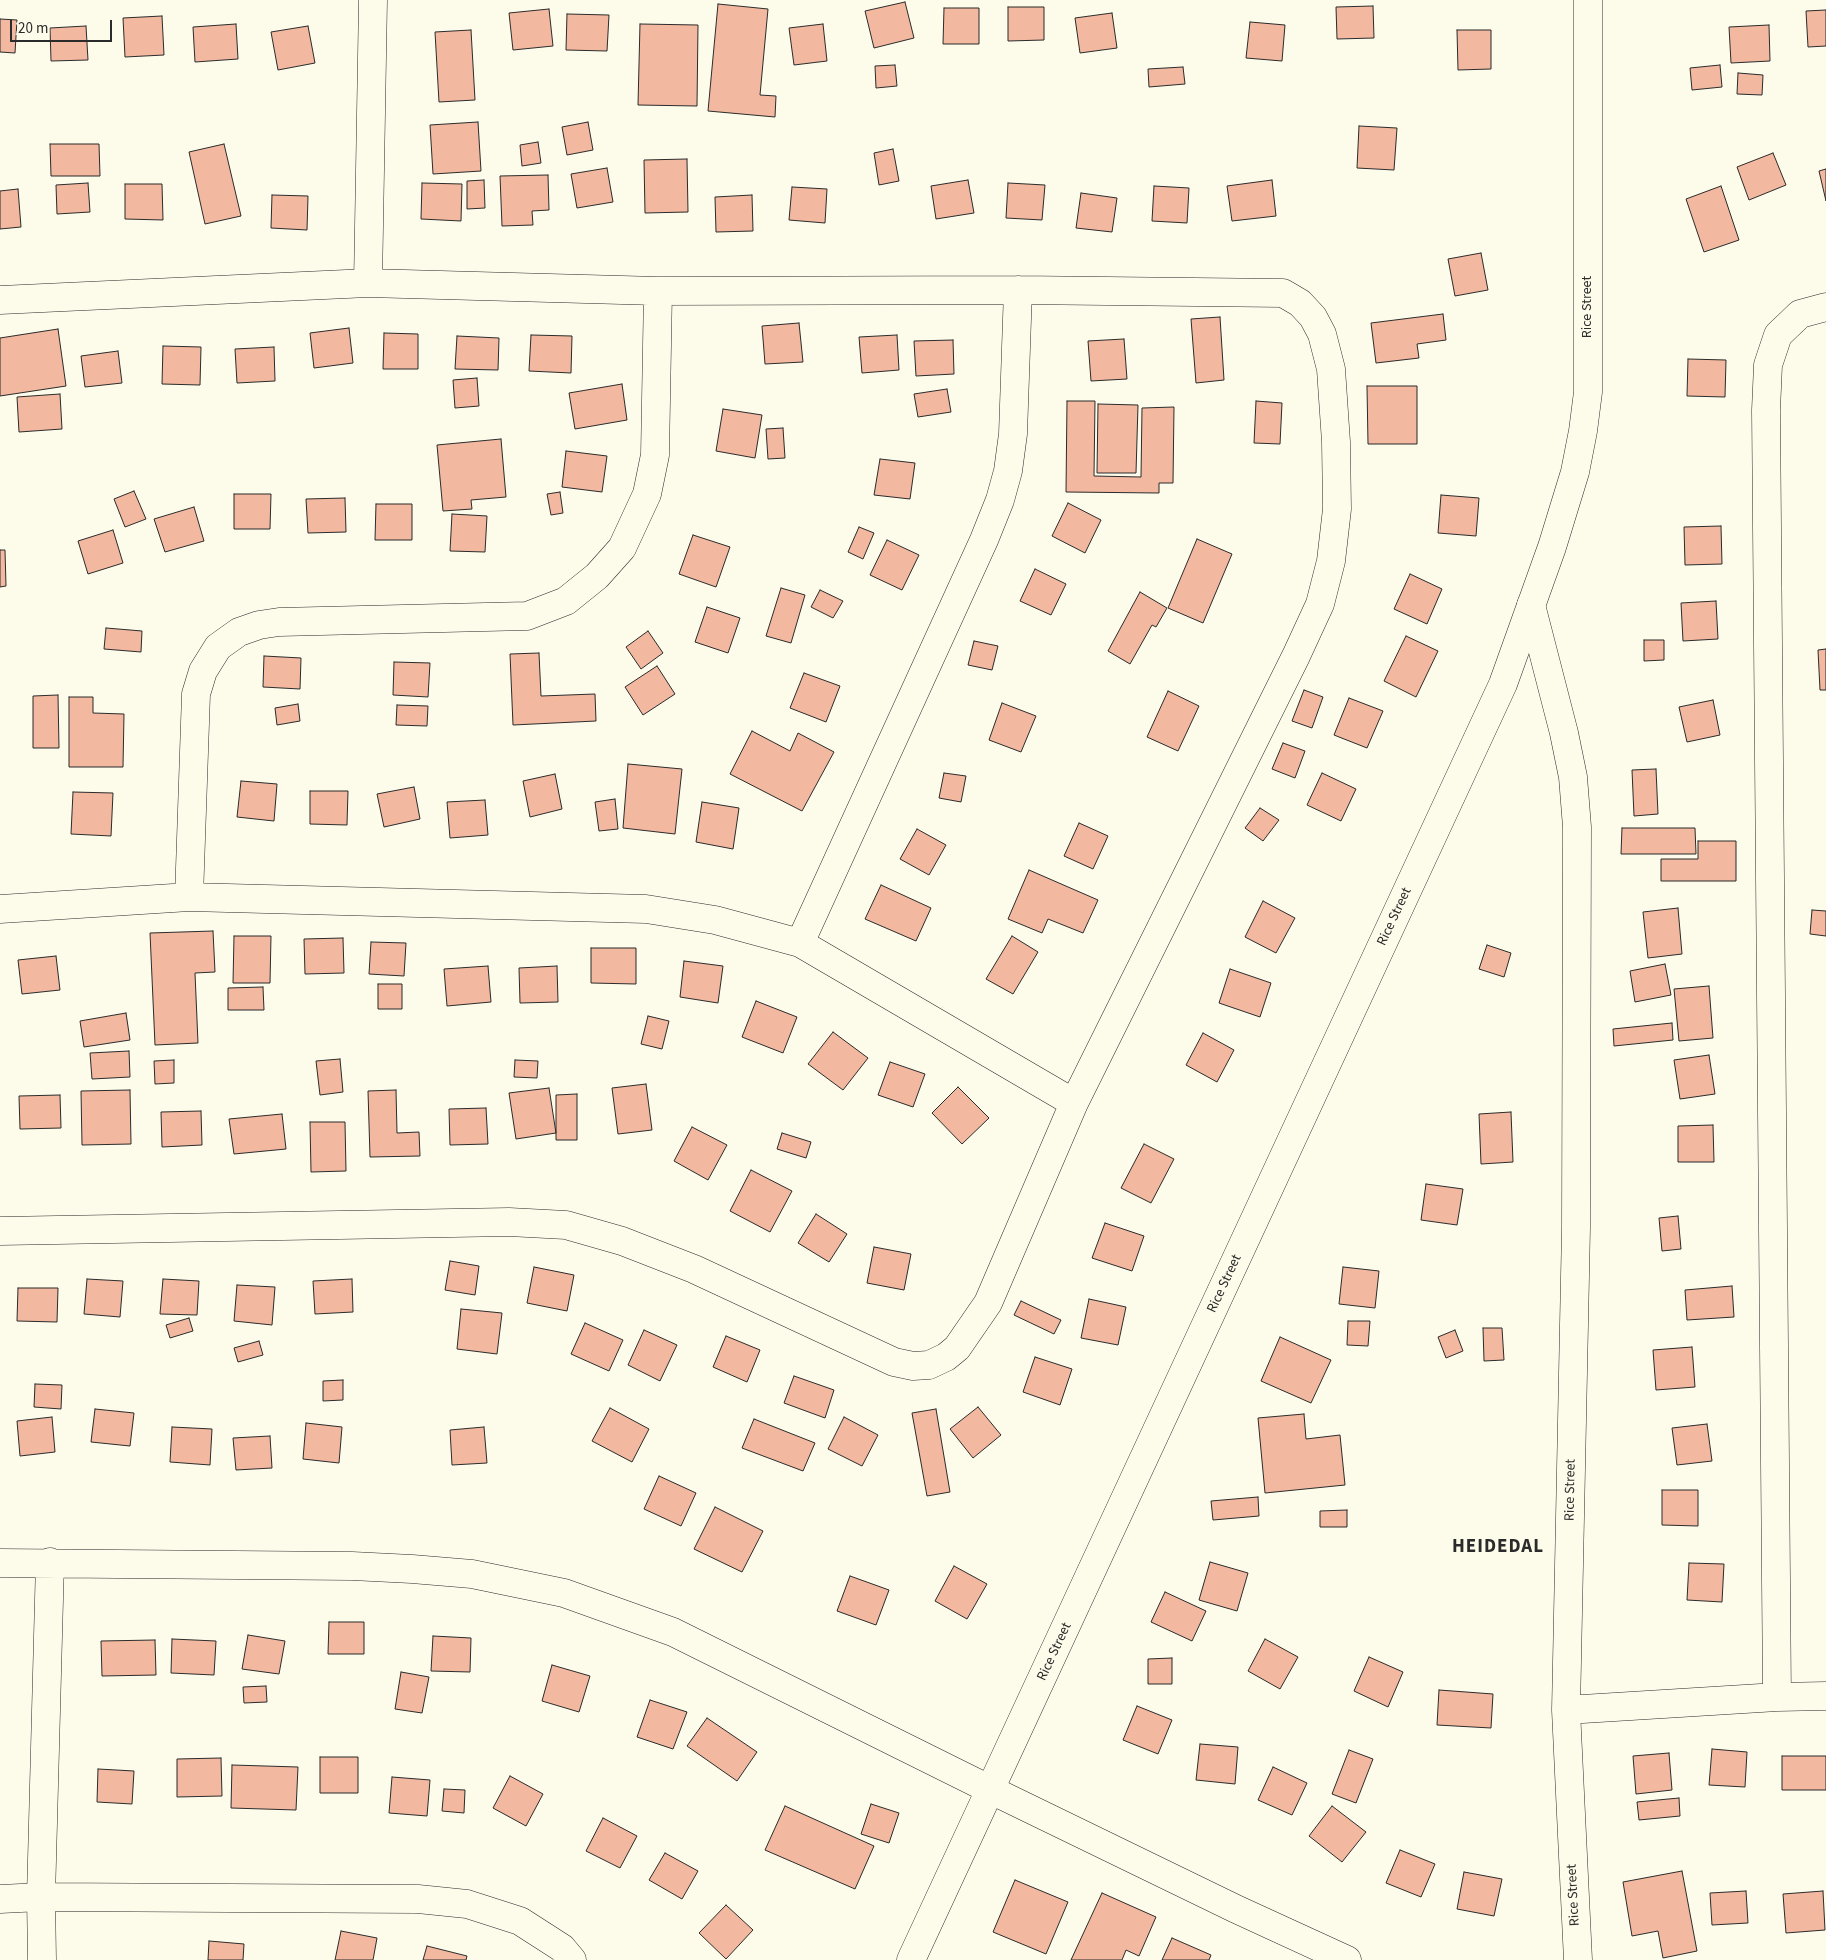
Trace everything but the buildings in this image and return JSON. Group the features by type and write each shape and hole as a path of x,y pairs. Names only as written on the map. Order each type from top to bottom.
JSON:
{"street":[{"path":"368,283 373,0"},
{"name":"Rice Street","path":"911,1960 1503,684 1552,547 1575,472 1588,392 1588,0"},
{"path":"0,300 368,283 658,291 1018,290 1283,293 1300,303 1313,317 1322,334 1331,369 1337,509 1331,561 1320,604 1292,665 1074,1103 988,1303 957,1348 946,1357 930,1365 913,1366 894,1362 694,1269 622,1241 566,1225 509,1222 0,1231"},
{"path":"800,943 984,540 1000,500 1008,471 1014,434 1018,290"},
{"path":"189,897 196,694 203,671 218,648 239,632 259,625 280,622 527,616 566,601 574,595 597,576 622,548 647,494 655,455 658,291"},
{"path":"1777,1697 1766,410 1768,364 1778,335 1800,314 1826,307"},
{"name":"Rice Street","path":"1531,605 1564,733 1573,777 1577,827 1576,1228 1566,1710 1578,1960"},
{"path":"0,909 189,897 646,909 715,920 800,943 1074,1103"},
{"path":"42,1960 41,1897 50,1562"},
{"path":"0,1563 50,1562 412,1569 472,1574 564,1593 673,1632 991,1790 1236,1909 1347,1960"},
{"path":"1566,1710 1777,1697 1826,1696"},
{"path":"0,1899 41,1897 418,1899 467,1904 520,1921 562,1948 572,1960"}],"district":[{"name":"HEIDEDAL","path":"1498,1548"}]}
